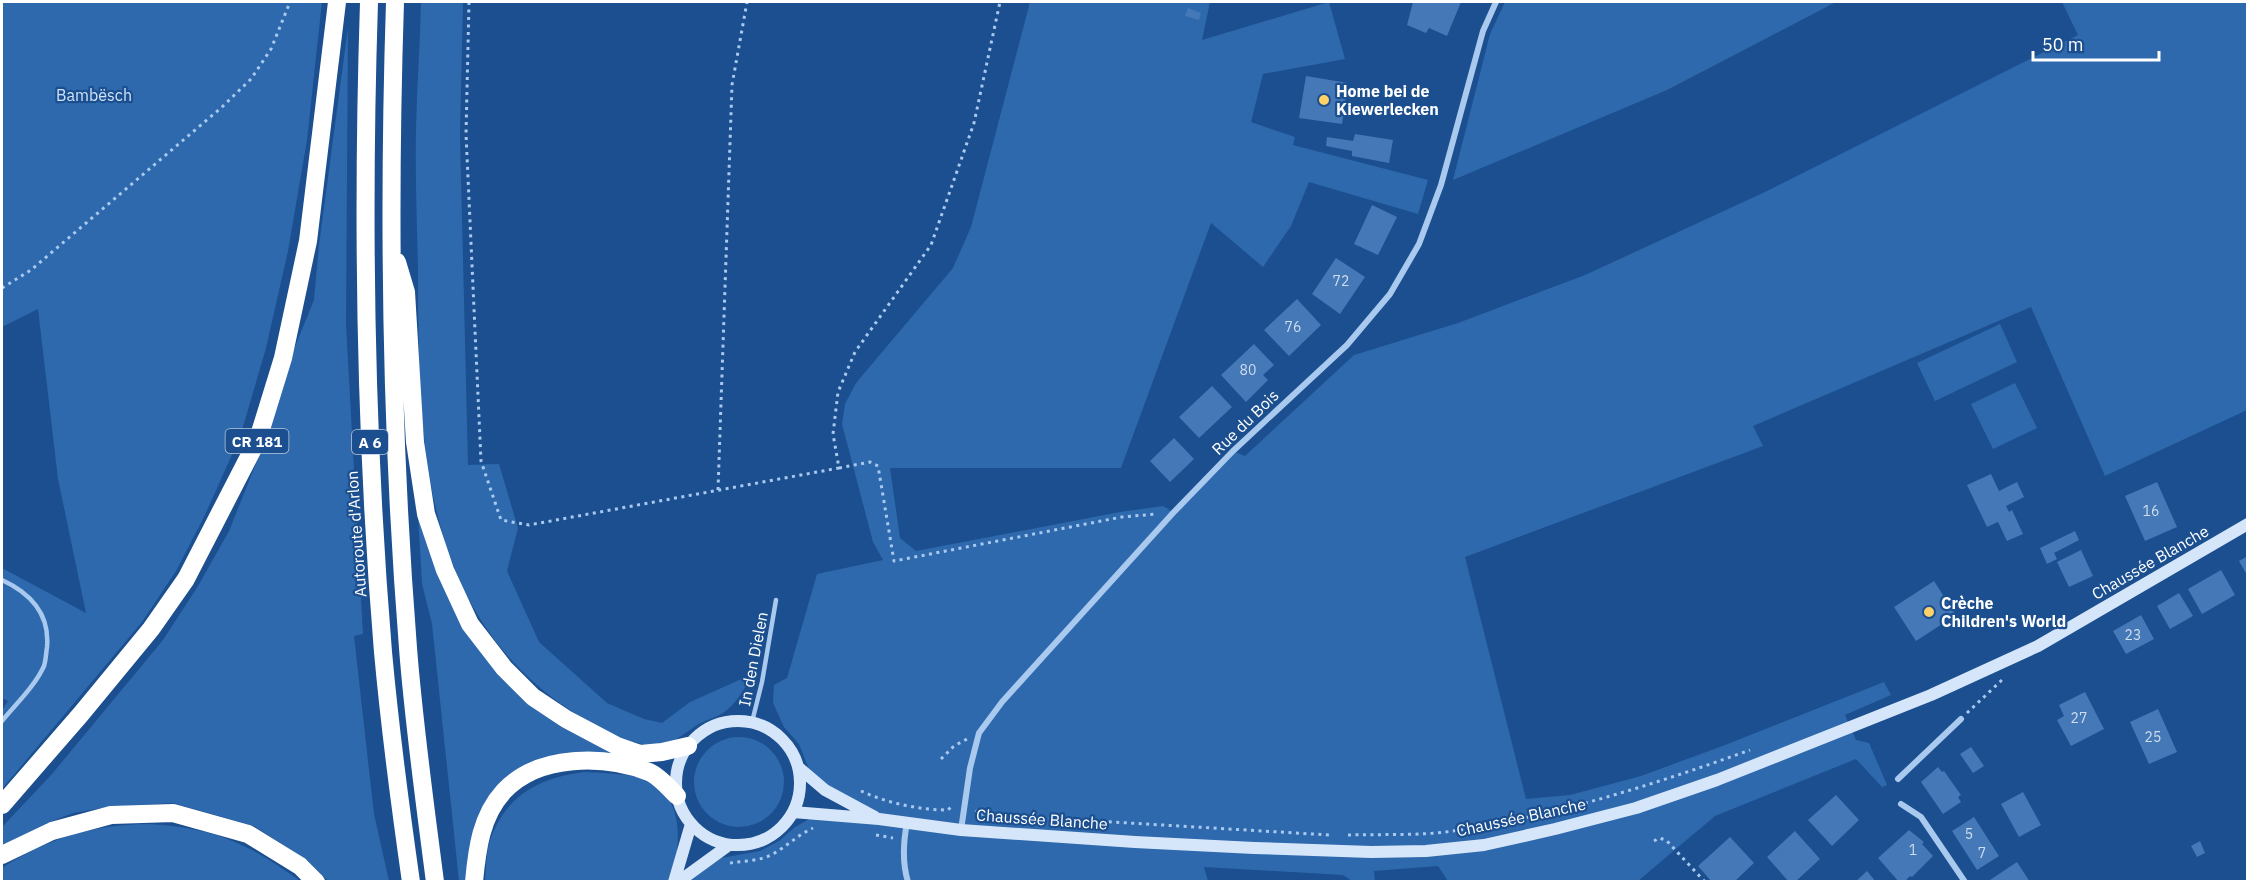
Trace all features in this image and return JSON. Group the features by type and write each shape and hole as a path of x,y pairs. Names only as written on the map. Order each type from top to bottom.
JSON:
{"highway":[{"name":"CR 181","path":"2,805 152,629 186,579 258,439 283,358 308,241 337,2"},
{"name":"Autoroute d'Arlon","path":"369,2 364,222 370,438 383,652 411,882"},
{"name":"A 6","path":"395,2 390,238 399,515 407,639 435,882"},
{"name":"A 6","path":"390,238 406,292 416,442 426,514 445,570 470,624 504,669 533,697 566,719 617,746 640,754 688,746"},
{"path":"474,882 477,843 490,811 504,791 537,770 558,763 585,761 618,765 651,773 677,796"},
{"path":"2,855 52,831 111,815 173,813 248,834 300,866 316,882"}],"main road":[{"name":"Chaussée Blanche","path":"793,812 907,822 961,830 1135,842 1371,852 1426,851 1484,845 1555,830 1636,808 1717,780 1932,695 2038,646 2247,524"},
{"path":"734,721 752,722 768,728 782,738 792,752 798,767 800,782 798,798 793,812 782,827 766,839 748,844 729,845 702,834 691,824 682,811 677,796 676,778 680,761 688,746 700,733 716,724 734,721"},
{"path":"798,767 825,790 879,819"},
{"path":"674,882 691,824"},
{"path":"678,882 729,845"}],"street":[{"name":"Rue du Bois","path":"961,830 970,768 979,733 1002,702 1173,513 1233,451 1347,345 1390,294 1419,244 1441,185 1483,31 1496,2"},
{"path":"1898,779 1961,718"},
{"path":"1901,804 1921,817 1965,882"},
{"path":"907,822 903,840 904,869 908,882"}],"lane":[{"path":"2,580 11,584 36,604 48,632 45,664 2,721"},
{"name":"In den Dielen","path":"752,722 776,600"}],"path":[{"path":"2,288 31,270 222,107 250,79 271,49 290,2"},
{"path":"469,2 466,134 481,461 501,520 529,525 870,462 878,466 894,561 1122,517 1173,513"},
{"path":"718,491 732,85 747,2"},
{"path":"839,468 833,434 838,392 855,352 931,245 975,123 1000,2"},
{"path":"1961,718 2010,673 1999,678"},
{"path":"941,759 954,746 979,733"},
{"path":"1345,836 1452,831 1545,814 1643,787 1751,749"},
{"path":"851,787 873,796 937,810 948,810 957,802 958,794 975,796 973,807 979,814 1334,835"},
{"path":"728,864 757,860 771,855 814,827 818,814"},
{"path":"869,833 903,840"},
{"path":"1654,842 1659,838 1666,840 1705,882"}],"green space":[{"name":"Bambësch","path":"2,2 322,2 307,140 288,251 266,348 240,437 204,517 176,571 142,622 2,789 2,710 8,701 2,698 2,568 86,613 58,479 38,309 2,327"},
{"path":"421,2 463,2 460,135 468,465 499,464 518,528 507,571 539,642 607,703 644,719 662,723 690,702 746,677 750,679 727,710 663,745 646,745 611,734 557,701 511,659 476,612 452,561 435,506 420,390 416,112"},
{"path":"1030,2 1210,2 1202,40 1329,2 1345,59 1263,74 1251,122 1295,137 1293,145 1428,180 1418,214 1309,182 1291,226 1263,267 1211,223 1121,468 890,468 900,538 916,551 1120,512 1163,506 1173,512 1233,451 1245,456 1354,355 1458,323 1585,275 1765,192 2078,35 2062,2 2247,2 2247,410 2105,476 2031,307 1753,426 1763,446 1465,557 1526,799 1570,795 1641,776 1884,682 1891,695 1845,715 1856,740 1869,743 1887,785 1882,787 1856,759 1715,816 1638,881 1448,881 1438,866 1374,871 1375,882 1352,881 1343,875 1204,867 1208,881 680,882 721,858 760,851 818,814 877,818 825,790 808,767 799,744 784,727 773,703 774,685 787,678 817,574 883,560 873,542 842,424 845,404 856,383 953,268 971,227"},
{"path":"1505,2 1836,2 1667,90 1453,180 1490,34"},
{"path":"348,27 346,324 363,634 354,636 374,814 389,881 328,881 307,860 254,826 173,803 109,807 73,813 47,823 2,846 2,827 52,774 163,640 198,586 229,531 263,446 292,354 314,300 319,245"},
{"path":"2000,324 2017,362 1935,401 1917,363"},
{"path":"2015,383 2037,428 1993,449 1971,404"},
{"path":"418,515 438,573 528,702 561,727 622,757 583,751 555,754 534,762 484,806 470,843 467,881 459,881 432,624 422,584"},
{"path":"739,737 756,741 771,750 780,765 784,782 780,799 771,814 756,823 739,827 722,823 707,814 698,799 694,782 698,765 707,750 722,741"},
{"path":"585,772 643,778 660,789 674,809 677,820 678,845 673,881 485,882 489,844 503,814 513,802 538,785"},
{"path":"147,824 191,829 228,839 263,856 300,881 2,882 2,868 54,841 89,830"}],"building":[{"path":"1413,2 1461,2 1447,36 1429,28 1426,33 1407,25"},
{"path":"1188,8 1201,13 1199,20 1185,16"},
{"name":"Home bei de Kiewerlecken","path":"1306,76 1348,83 1342,124 1299,118"},
{"path":"1355,134 1393,140 1389,163 1352,156 1352,151 1326,146 1327,137 1353,141"},
{"path":"1372,205 1397,217 1378,255 1354,244"},
{"path":"1336,258 1365,277 1340,314 1312,294"},
{"path":"1297,299 1321,325 1289,356 1264,330"},
{"path":"1254,344 1274,365 1263,375 1268,380 1246,402 1221,375"},
{"path":"1212,386 1232,407 1199,438 1179,417"},
{"path":"1174,438 1194,459 1170,482 1150,461"},
{"path":"1991,474 1999,491 2017,482 2024,497 2006,506 2009,512 2012,510 2023,534 2007,541 1998,522 1987,527 1967,485"},
{"path":"2157,482 2177,527 2145,541 2125,496"},
{"path":"2075,531 2079,540 2054,553 2057,559 2047,564 2040,548"},
{"path":"2081,550 2093,576 2069,587 2057,562"},
{"path":"2248,556 2248,577 2239,561"},
{"path":"2221,570 2235,595 2202,614 2188,589"},
{"path":"1934,581 1956,615 1916,641 1894,607"},
{"path":"2179,593 2193,616 2170,629 2157,606"},
{"path":"2141,615 2154,639 2126,654 2113,631"},
{"path":"2085,692 2104,729 2071,746 2057,720 2064,716 2059,705"},
{"path":"2158,709 2177,752 2149,764 2130,722"},
{"path":"1971,747 1984,766 1973,773 1960,754"},
{"path":"1938,767 1942,772 1944,771 1961,795 1958,797 1961,802 1943,814 1921,782"},
{"path":"2023,792 2041,825 2019,837 2001,804"},
{"path":"1836,795 1859,820 1832,846 1808,820"},
{"path":"1974,817 1999,856 1977,870 1952,831"},
{"path":"1909,830 1924,842 1922,844 1933,856 1912,877 1899,882 1878,858"},
{"path":"1795,831 1820,859 1795,882 1789,882 1767,857"},
{"path":"1730,837 1754,863 1734,882 1712,882 1698,866"},
{"path":"2200,841 2205,853 2197,857 2191,846"},
{"path":"2017,862 2030,882 1987,882"},
{"path":"1867,871 1876,882 1855,882"}],"place":[{"name":"Home bei de Kiewerlecken","path":"1324,100"},
{"name":"Crèche Children's World","path":"1929,612"}]}
